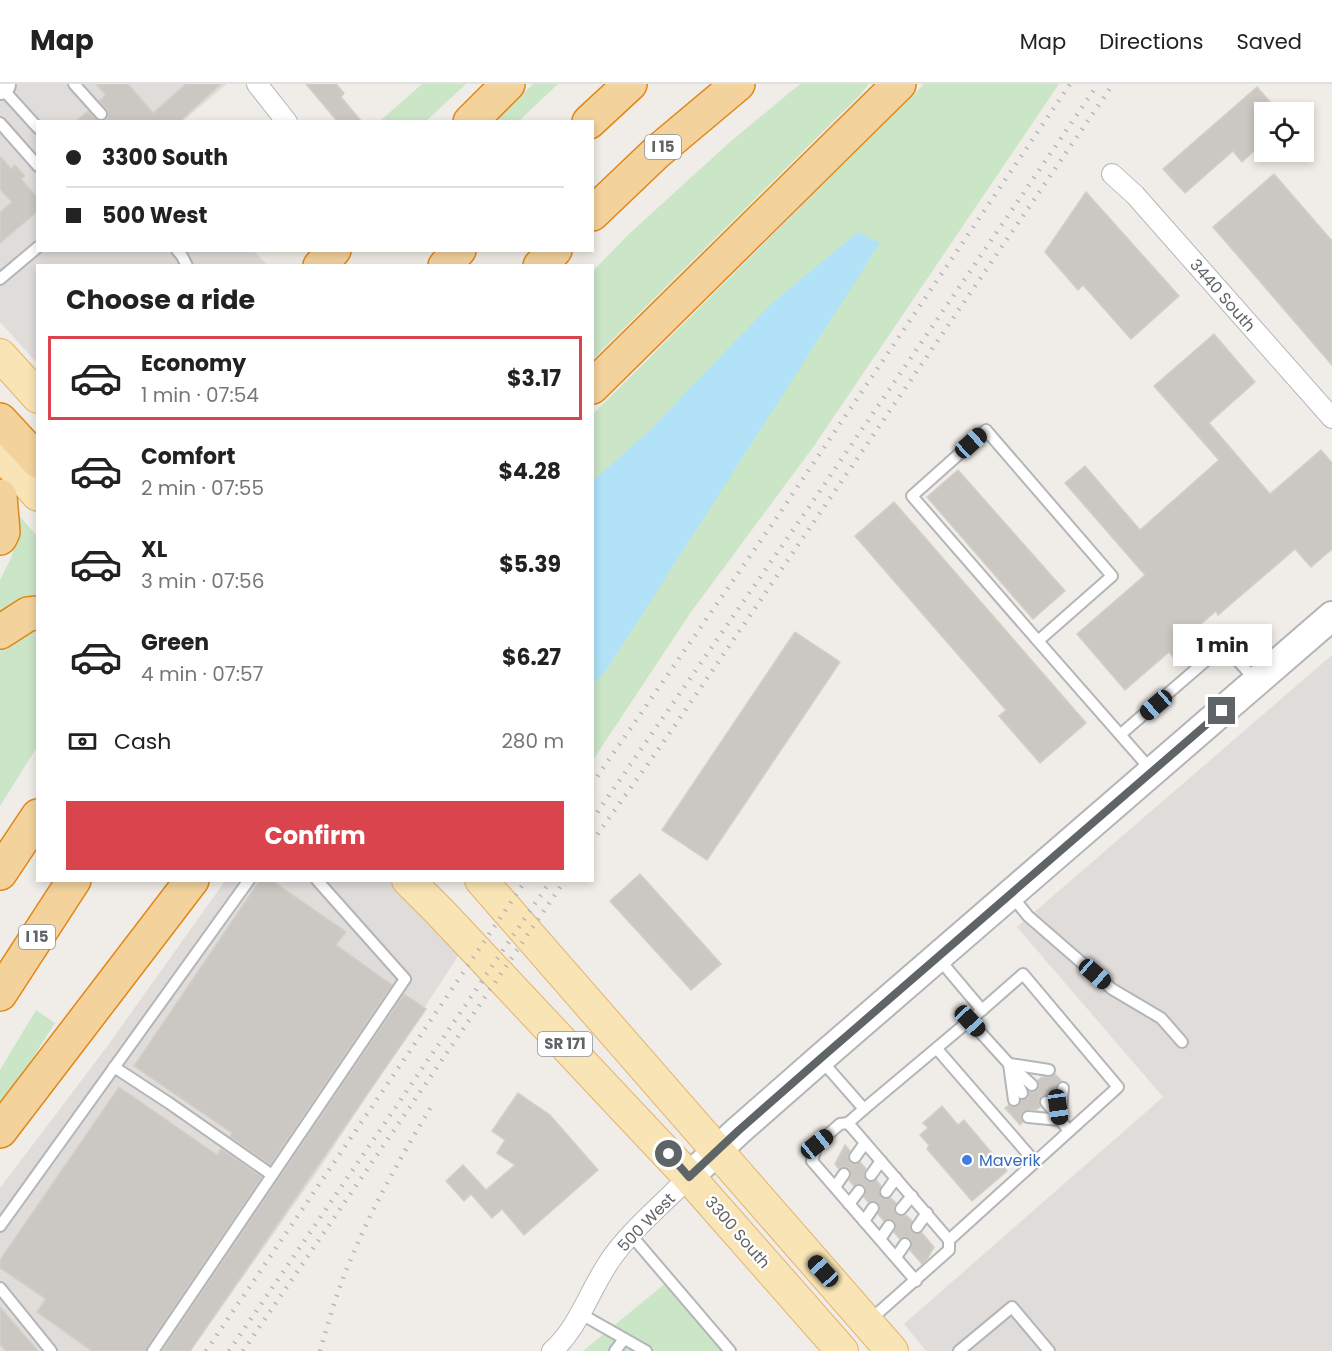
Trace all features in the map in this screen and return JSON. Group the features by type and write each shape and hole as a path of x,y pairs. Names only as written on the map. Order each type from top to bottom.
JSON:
{"highway":[{"path":"472,120 508,84"},
{"path":"591,120 630,84"},
{"name":"I 15","path":"594,212 657,152 738,84"},
{"path":"594,385 899,84"},
{"path":"322,264 332,252"},
{"path":"347,264 357,252"},
{"path":"448,264 457,252"},
{"path":"542,264 553,252"},
{"path":"0,420 36,459"},
{"path":"0,496 3,532 0,538"},
{"path":"0,632 28,614 36,613"},
{"path":"0,873 36,819"},
{"name":"I 15","path":"0,994 73,882"},
{"path":"0,1131 175,894 190,882"}],"main road":[{"path":"0,355 36,395"},
{"path":"0,453 36,493"},
{"name":"500 West","path":"689,1177 820,1059 1332,616"},
{"name":"3300 South","path":"410,882 689,1177 842,1351"},
{"name":"SR 171","path":"483,882 892,1351"}],"street":[{"path":"257,84 285,120"},
{"name":"3440 South","path":"1112,174 1136,195 1332,418"},
{"name":"500 West","path":"552,1351 581,1314 607,1264 631,1235 689,1177"}],"lane":[{"path":"74,84 101,114"},
{"path":"0,85 36,126"},
{"path":"0,123 36,164"},
{"path":"0,279 36,249"},
{"path":"1038,641 1112,576 986,430 912,496 1038,641 1121,734 1152,771"},
{"path":"1121,734 1224,645 1256,681"},
{"path":"0,1226 248,882"},
{"path":"153,1351 405,979 319,882"},
{"path":"1010,895 1028,916 1112,989 1161,1018 1182,1042"},
{"path":"937,958 982,1010"},
{"path":"916,1281 812,1161 817,1144 840,1124 848,1123 1023,974 1118,1087 949,1240"},
{"path":"970,1021 1009,1064 1032,1085"},
{"path":"937,1049 1035,1162"},
{"path":"820,1059 864,1109"},
{"path":"1009,1064 1046,1073"},
{"path":"1009,1064 1018,1097"},
{"path":"114,1067 272,1175"},
{"path":"1059,1090 1060,1120"},
{"path":"1046,1102 1070,1131"},
{"path":"1032,1114 1060,1120"},
{"path":"848,1123 949,1240 949,1251 868,1322"},
{"path":"855,1157 865,1143"},
{"path":"871,1175 881,1161"},
{"path":"835,1187 843,1174"},
{"path":"886,1192 896,1178"},
{"path":"849,1204 859,1191"},
{"path":"901,1209 912,1196"},
{"path":"864,1221 873,1208"},
{"path":"917,1227 927,1213"},
{"path":"880,1239 889,1226"},
{"path":"631,1235 730,1351"},
{"path":"896,1257 905,1244"},
{"path":"0,1288 51,1351"},
{"path":"959,1351 1012,1307 1049,1351"},
{"path":"581,1314 646,1351"},
{"path":"615,1351 624,1340"}],"shaded area":[{"path":"0,84 227,84 184,120 36,120 36,252 255,252 266,264 36,264 36,362 0,322"},
{"path":"1332,655 1332,1351 926,1351 904,1324 1163,1097 1017,927"},
{"path":"224,882 390,882 460,953 320,1168 191,1351 0,1351 0,1188 106,1048"}],"green space":[{"path":"422,84 466,84 427,120 381,120"},
{"path":"533,84 558,84 520,120 495,120"},
{"path":"800,84 869,84 594,358 594,270 630,233 731,141"},
{"path":"924,84 1059,84 814,446 691,612 594,758 594,413"},
{"path":"16,512 36,535 36,598 0,614 0,580 11,558 16,541"},
{"path":"36,631 36,749 0,806 0,651 27,634"},
{"path":"36,1010 55,1023 0,1105 0,1070"},
{"path":"667,1282 727,1351 583,1351"}],"water":[{"path":"858,232 880,243 607,669 594,683 594,480 649,431 772,303"}],"building":[{"path":"96,84 128,84 153,113 186,84 221,84 181,120 106,120 107,109 99,101 106,95"},
{"path":"306,84 336,84 344,93 341,97 360,120 336,120"},
{"path":"1257,87 1270,102 1254,102 1254,151 1242,162 1233,151 1185,193 1163,169"},
{"path":"88,111 98,120 77,120"},
{"path":"0,156 11,169 15,165 25,176 21,179 36,196 36,213 0,243 0,212 12,202 0,189"},
{"path":"1274,174 1332,241 1332,365 1213,227"},
{"path":"1086,192 1179,296 1131,339 1083,285 1078,290 1045,252"},
{"path":"1214,334 1255,382 1209,423 1270,494 1321,450 1332,463 1332,549 1311,567 1295,549 1218,615 1216,611 1181,641 1185,646 1173,657 1169,652 1125,690 1077,634 1145,575 1065,483 1085,466 1140,530 1219,460 1154,386"},
{"path":"958,470 1065,591 1033,619 927,497"},
{"path":"894,502 1086,723 1040,763 999,716 1006,710 855,536"},
{"path":"795,632 840,662 707,860 662,830"},
{"path":"640,874 721,964 691,990 610,901"},
{"path":"259,882 274,882 346,932 336,945 392,985 270,1165 230,1136 232,1133 134,1066"},
{"path":"404,994 426,1009 190,1351 162,1351"},
{"name":"Maverik","path":"1055,1074 1062,1081 1057,1084 1055,1094 1052,1097 1042,1096 1039,1100 1040,1107 1036,1110 1022,1112 1023,1122 1020,1125 1005,1108 1009,1105 1018,1106 1021,1100 1028,1098 1029,1092 1038,1090 1038,1080"},
{"path":"119,1087 217,1155 221,1149 262,1177 146,1351 92,1351 37,1312 46,1299 0,1268 0,1260"},
{"path":"518,1093 550,1115 598,1170 524,1235 502,1209 492,1218 471,1194 464,1201 446,1181 463,1165 486,1190 515,1165 497,1153 505,1140 492,1131"},
{"name":"Maverik","path":"942,1106 958,1125 964,1120 1007,1171 972,1201 927,1149 929,1145 920,1135 928,1128 923,1123"},
{"path":"845,1145 850,1151 848,1157 850,1163 860,1162 866,1169 864,1175 866,1181 876,1180 881,1186 879,1192 881,1198 891,1198 896,1203 894,1208 896,1214 906,1215 912,1221 910,1227 912,1233 922,1233 934,1247 922,1264 910,1250 912,1244 910,1238 900,1239 894,1232 896,1226 894,1220 884,1221 878,1214 880,1208 878,1202 868,1202 864,1197 866,1191 864,1185 854,1186 849,1180 851,1174 849,1168 839,1169 835,1164"},
{"path":"0,1307 38,1351 6,1351 0,1344"}],"railway":[{"path":"594,781 775,520 1070,84"},
{"path":"594,817 1098,84"},
{"path":"594,839 667,737 1113,84"},
{"path":"206,1351 525,882"},
{"path":"229,1351 550,882"},
{"path":"243,1351 564,882"},
{"path":"320,1351 346,1270 368,1220 431,1107"}],"place":[{"name":"Maverik","path":"967,1160"}],"route":[{"path":"669,1154 689,1177 820,1059 1222,711"}]}
